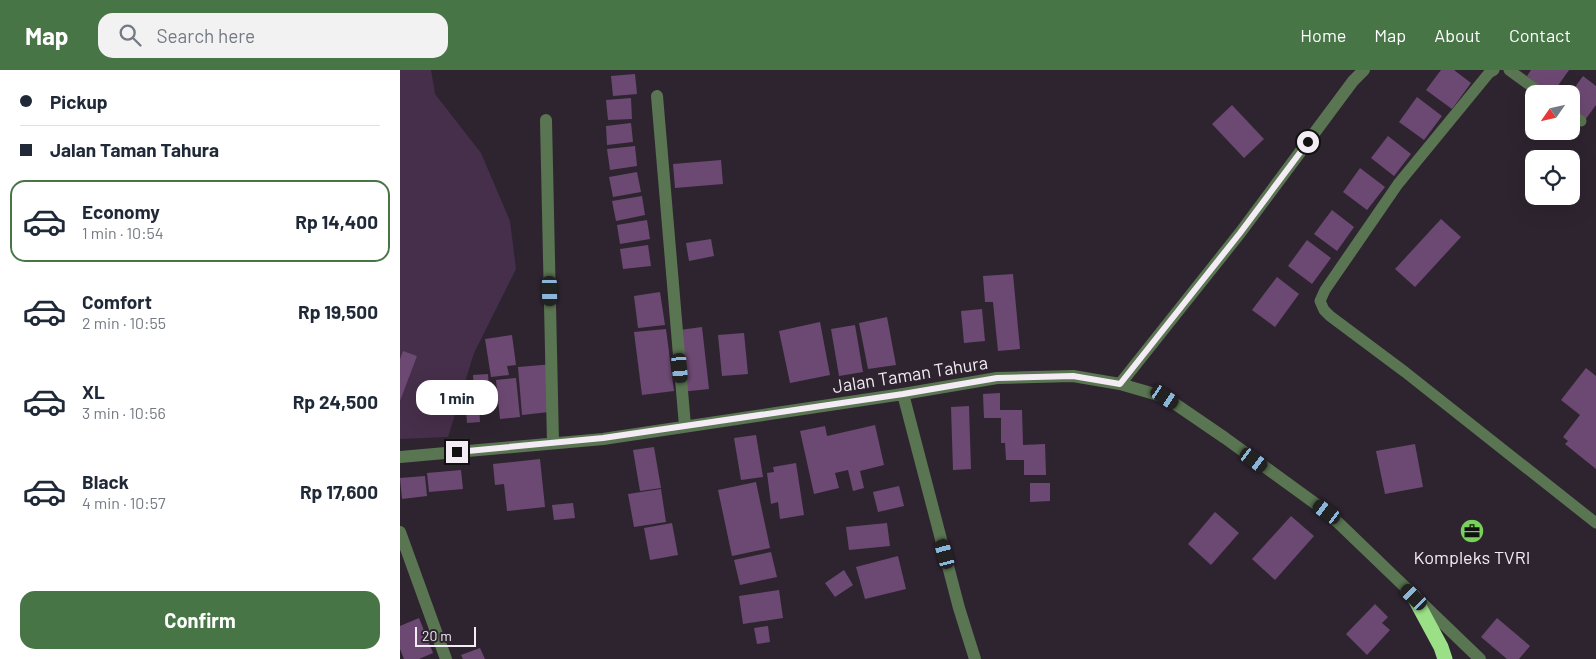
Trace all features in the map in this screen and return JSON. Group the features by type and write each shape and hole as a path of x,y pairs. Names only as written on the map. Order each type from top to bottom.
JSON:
{"highway":[{"path":"1414,597 1442,647 1446,659"}],"street":[{"path":"1120,384 1240,233 1353,81 1364,70"},
{"path":"657,96 685,426"},
{"path":"546,120 553,443"},
{"name":"Jalan Taman Tahura","path":"400,457 603,438 903,394 997,378 1073,376 1120,384 1165,397 1327,512 1480,659"},
{"path":"903,394 959,608 975,659"},
{"path":"400,532 445,659"}],"lane":[{"path":"1494,70 1489,73 1398,184 1325,290 1320,301 1324,310 1330,316 1406,372 1596,523"},
{"path":"1509,70 1530,85"}],"shaded area":[{"path":"400,70 431,70 435,94 481,153 510,221 516,269 474,353 448,437 400,439"}],"building":[{"path":"1441,70 1454,70 1471,83 1452,109 1426,90"},
{"path":"1531,70 1569,70 1558,85 1538,85 1527,76"},
{"path":"635,74 637,94 613,96 611,76"},
{"path":"1583,76 1596,86 1596,105 1585,120 1580,116 1580,85 1576,85"},
{"path":"1417,97 1442,116 1424,140 1399,122"},
{"path":"631,98 632,119 608,120 606,100"},
{"path":"1232,105 1264,139 1244,158 1212,124"},
{"path":"631,123 633,142 607,145 606,126"},
{"path":"1388,136 1411,154 1394,176 1371,158"},
{"path":"635,146 637,166 610,170 607,149"},
{"path":"721,160 723,184 675,188 673,164"},
{"path":"1360,168 1385,187 1367,210 1343,192"},
{"path":"637,172 641,192 613,197 609,177"},
{"path":"642,196 645,215 616,221 612,201"},
{"path":"1332,210 1354,227 1337,251 1314,234"},
{"path":"1441,219 1461,237 1415,287 1395,269"},
{"path":"647,220 650,239 620,244 617,225"},
{"path":"711,239 714,256 689,261 686,243"},
{"path":"1307,240 1331,258 1312,284 1288,266"},
{"path":"648,245 651,266 623,269 620,249"},
{"path":"1013,274 1020,349 998,351 993,302 985,302 983,276"},
{"path":"1277,277 1299,294 1275,327 1252,310"},
{"path":"660,292 665,325 638,328 634,296"},
{"path":"982,309 985,341 964,343 961,311"},
{"path":"887,317 896,365 868,369 859,323"},
{"path":"820,322 830,375 790,383 779,331"},
{"path":"855,325 863,372 839,376 831,329"},
{"path":"702,327 709,389 680,392 672,331"},
{"path":"666,329 674,391 642,395 634,332"},
{"path":"744,333 748,374 722,376 718,335"},
{"path":"512,335 516,365 507,366 509,375 491,377 485,339"},
{"path":"403,351 417,356 400,401 400,359"},
{"path":"554,364 558,411 522,415 518,367"},
{"path":"1586,368 1596,376 1596,469 1565,444 1568,441 1563,437 1580,415 1561,400"},
{"path":"488,374 490,403 479,404 480,422 467,423 465,395 474,395 473,375"},
{"path":"516,378 520,417 500,419 496,380"},
{"path":"1000,393 1000,410 1022,410 1023,445 1045,444 1046,475 1024,475 1024,460 1006,460 1005,443 1001,443 1001,418 984,418 983,394"},
{"path":"969,406 971,469 953,470 951,407"},
{"path":"875,425 884,465 860,471 864,488 853,491 848,470 835,473 839,488 814,494 800,431 825,426 827,436"},
{"path":"756,435 763,477 741,480 734,438"},
{"path":"1415,444 1423,487 1385,494 1376,451"},
{"path":"654,447 661,488 640,491 633,450"},
{"path":"540,459 545,507 507,511 504,484 495,485 493,464"},
{"path":"796,463 804,515 780,519 778,502 771,504 767,473 774,472 773,467"},
{"path":"461,470 463,489 429,492 427,473"},
{"path":"425,476 427,496 402,499 400,478"},
{"path":"756,482 770,548 732,556 718,490"},
{"path":"1030,483 1050,483 1050,501 1030,502"},
{"path":"899,486 904,506 878,512 873,492"},
{"path":"661,489 666,522 634,527 628,494"},
{"path":"573,503 575,518 554,520 552,505"},
{"path":"1215,512 1239,533 1211,565 1188,544"},
{"path":"1291,516 1314,536 1275,580 1252,559"},
{"path":"672,523 678,555 650,560 644,528"},
{"path":"887,523 890,546 849,550 846,527"},
{"path":"771,552 777,577 740,585 734,560"},
{"path":"898,556 906,589 865,599 856,567"},
{"path":"844,570 853,585 835,597 825,583"},
{"path":"779,590 783,618 743,624 739,596"},
{"path":"1375,604 1388,617 1382,623 1390,630 1367,655 1346,634"},
{"path":"419,618 433,653 419,659 404,659 400,649 400,626"},
{"path":"1497,618 1530,646 1519,659 1507,659 1481,637"},
{"path":"768,626 770,642 757,644 754,628"},
{"path":"480,648 485,659 463,659 461,655"}],"place":[{"name":"Kompleks TVRI","path":"1472,531"}],"route":[{"path":"457,452 603,438 903,394 997,378 1073,376 1120,384 1240,233 1308,142"}]}
